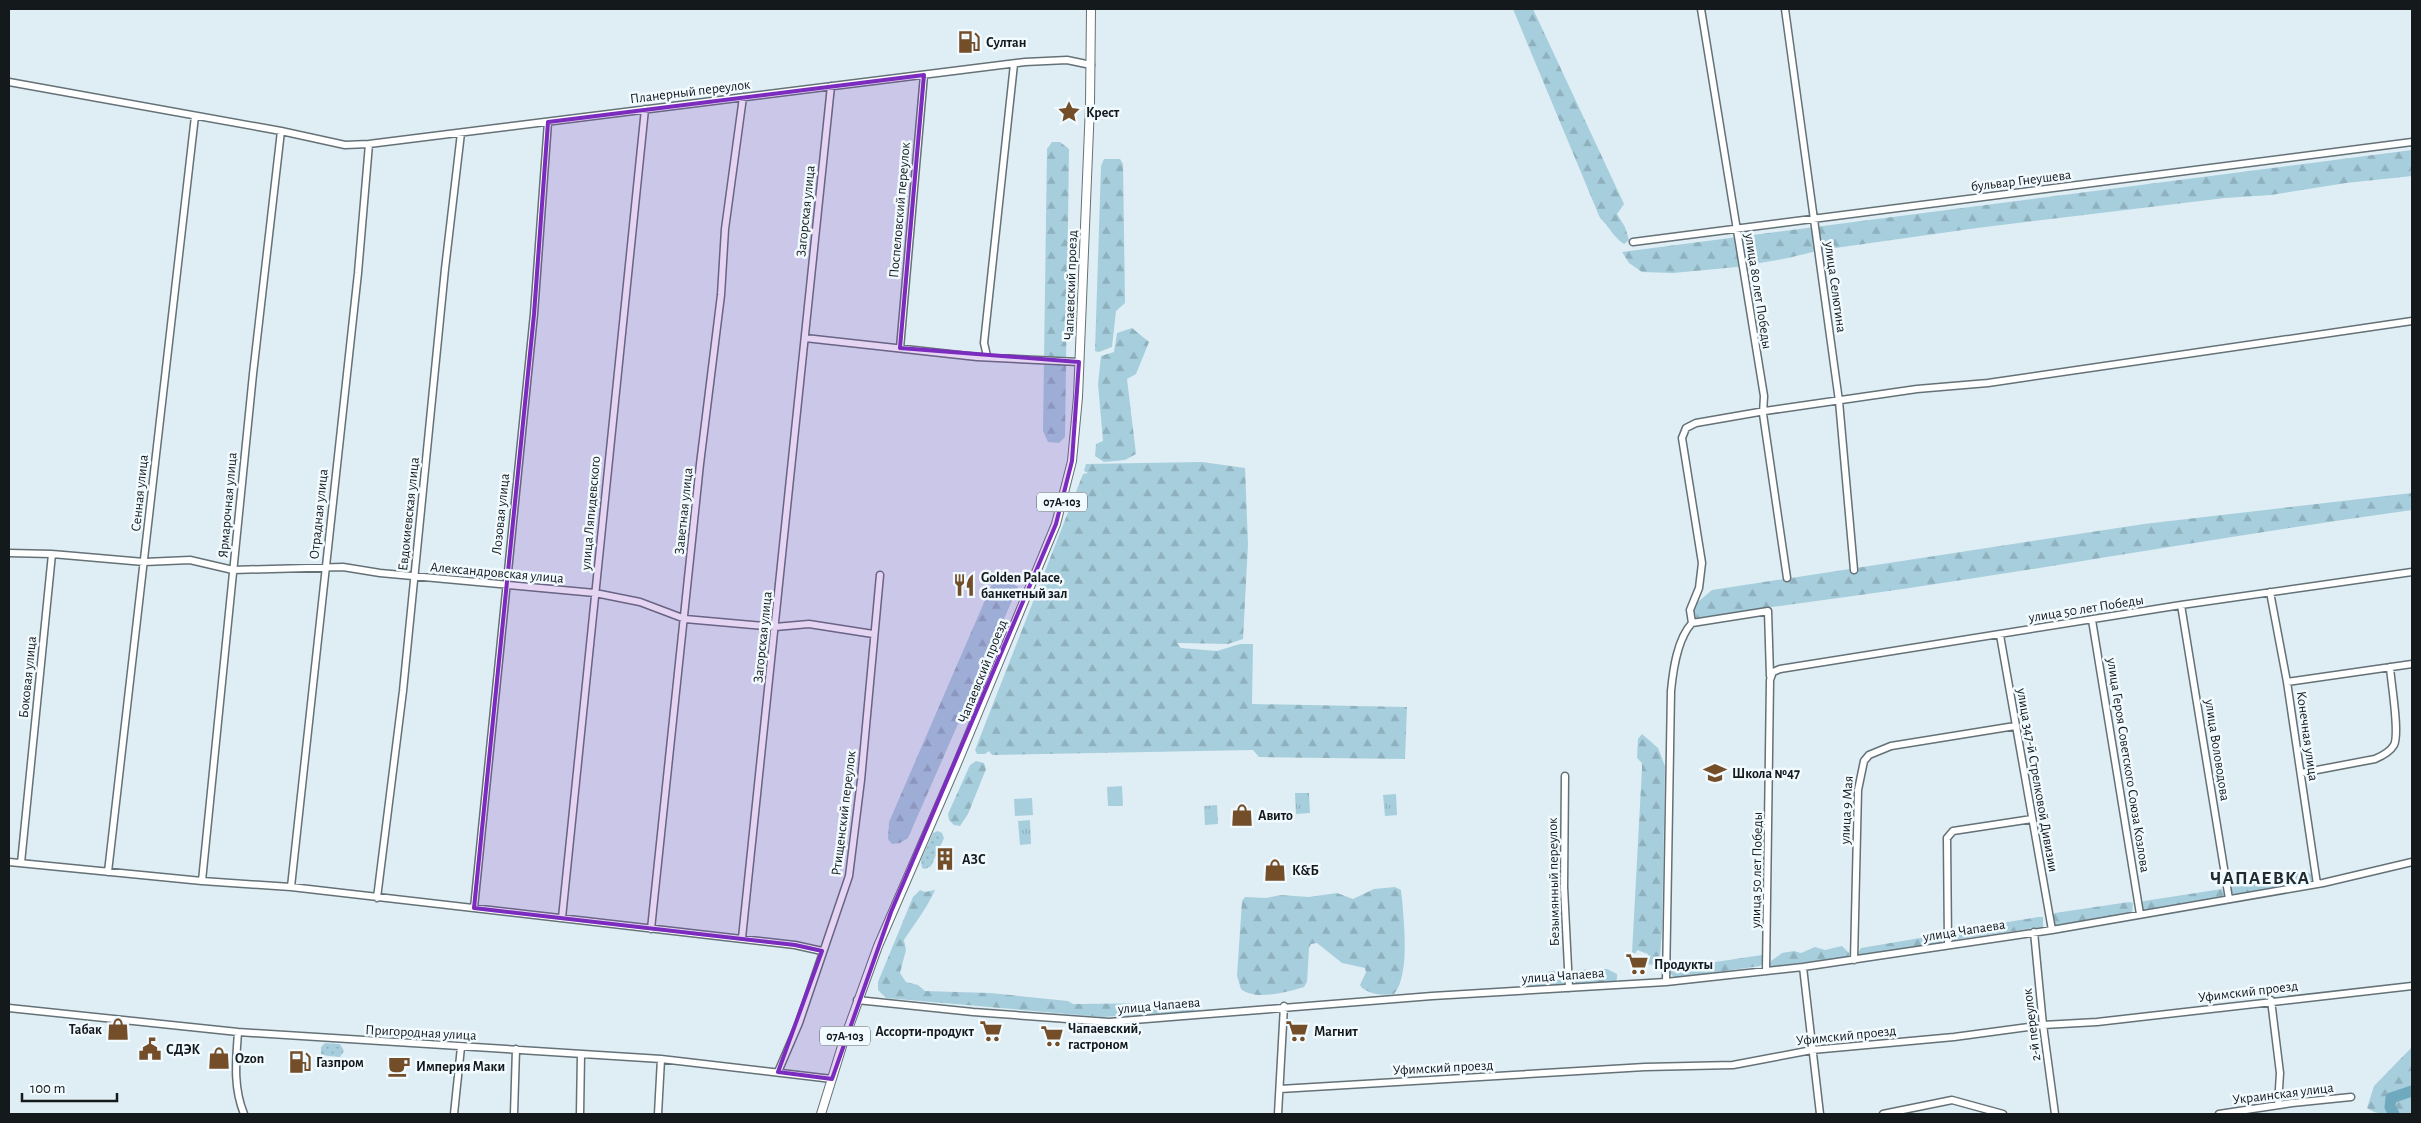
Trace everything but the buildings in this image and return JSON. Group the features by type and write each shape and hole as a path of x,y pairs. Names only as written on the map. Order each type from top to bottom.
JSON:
{"main road":[{"name":"Чапаевский проезд","path":"821,1114 857,1000 891,912 956,766 1056,524 1072,461 1079,362 1091,65 1091,9"}],"street":[{"name":"улица 80 лет Победы","path":"1701,9 1765,410 1763,414 1786,578"},
{"name":"улица Селютина","path":"1785,9 1839,401 1854,570"},
{"name":"Планерный переулок","path":"9,82 281,132 344,146 1014,64 1067,60 1091,65"},
{"path":"987,356 984,343 1014,64"},
{"name":"Поспеловский переулок","path":"900,348 924,75"},
{"name":"Загорская улица","path":"742,938 832,86"},
{"name":"Заветная улица","path":"651,929 702,446 721,295 725,229 743,97"},
{"name":"улица Ляпидевского","path":"562,918 645,109"},
{"name":"Сенная улица","path":"108,872 195,116"},
{"name":"Лозовая улица","path":"474,908 505,586 534,314 548,122"},
{"name":"Ярмарочная улица","path":"202,881 253,374 281,132"},
{"name":"Евдокиевская улица","path":"378,898 403,691 444,269 461,133"},
{"name":"бульвар Гнеушева","path":"1633,242 2412,142"},
{"name":"Отрадная улица","path":"291,887 358,273 369,144"},
{"path":"1666,982 1671,691 1673,671 1678,652 1688,627 1692,623 1690,610 1699,588 1702,563 1682,438 1684,431 1696,423 1765,410 1916,389 1988,383 2412,321"},
{"path":"805,338 987,356 1079,362"},
{"name":"Александровская улица","path":"9,553 52,554 144,562 190,560 234,570 355,568 380,573 595,593 640,602 685,619 775,627 809,624 873,634"},
{"name":"Боковая улица","path":"21,863 52,554"},
{"name":"улица 50 лет Победы","path":"1770,680 1773,672 1780,669 2181,605 2412,572"},
{"name":"Ртищенский переулок","path":"778,1072 799,1023 849,876 861,780 873,634 880,575"},
{"name":"Конечная улица","path":"2270,592 2287,682 2318,884"},
{"name":"улица Воловодова","path":"2181,605 2229,899"},
{"name":"улица 50 лет Победы","path":"1692,623 1768,611 1770,680 1766,971"},
{"name":"улица Героя Советского Союза Козлова","path":"2092,620 2140,914"},
{"name":"улица 347-й Стрелковой Дивизии","path":"2000,635 2052,930"},
{"path":"2287,682 2412,664"},
{"path":"2301,773 2375,759 2385,755 2394,745 2396,733 2390,667"},
{"name":"улица 9 Мая","path":"1854,960 1858,790 1864,761 1869,755 1891,746 2016,726"},
{"name":"Безымянный переулок","path":"1566,776 1564,887 1570,988"},
{"path":"1948,945 1947,838 1953,831 2032,819"},
{"path":"9,862 202,881 291,887 742,938 795,945 822,952"},
{"name":"улица Чапаева","path":"857,1000 973,1012 1108,1022 1284,1006 1666,982 1803,967 2052,930 2318,884 2412,862"},
{"name":"2-й переулок","path":"2034,932 2043,1026 2055,1114"},
{"path":"1803,967 1820,1114"},
{"name":"Уфимский проезд","path":"1280,1090 1645,1068 1733,1065 1812,1050 2096,1022 2271,1000 2412,986"},
{"path":"2271,1000 2280,1073 2278,1105"},
{"path":"1278,1114 1284,1006"},
{"name":"Пригородная улица","path":"9,1008 238,1032 661,1059 832,1079"},
{"path":"238,1032 235,1075 238,1100 244,1114"},
{"path":"454,1114 461,1047"},
{"path":"514,1114 516,1050"},
{"path":"580,1114 581,1054"},
{"path":"658,1114 661,1059"},
{"name":"Украинская улица","path":"2219,1114 2350,1097"},
{"path":"1883,1114 1952,1100 2004,1114"}],"highlighted area":[{"path":"924,75 900,348 1079,362 1072,461 1056,524 891,912 832,1079 778,1072 822,951 795,945 474,908 534,314 548,122"}],"green space":[{"path":"1513,9 1533,9 1624,204 1617,214 1625,227 1629,240 1624,244 1600,218"},
{"path":"1052,142 1060,142 1069,149 1065,437 1059,443 1048,442 1043,431 1047,149"},
{"path":"2412,150 2412,176 2346,183 2271,195 2225,198 1977,228 1821,250 1737,267 1673,273 1642,272 1629,263 1622,252"},
{"path":"1104,159 1120,159 1123,164 1125,303 1116,311 1112,347 1099,352 1095,351 1101,166"},
{"path":"1132,328 1149,342 1136,374 1127,379 1136,454 1125,460 1104,462 1095,456 1096,444 1103,441 1098,384 1101,356 1114,352 1117,333"},
{"path":"1202,462 1245,468 1248,544 1243,639 1228,644 1177,643 1181,648 1217,651 1240,644 1253,644 1252,704 1407,707 1405,759 1259,757 1253,750 992,755 989,751 985,754 977,754 975,750 1083,474 1088,473 1084,471 1086,464"},
{"path":"2412,493 2412,510 1926,586 1764,608 1757,612 1699,622 1693,612 1698,602 1712,590 2144,524"},
{"path":"1008,580 1018,587 908,838 900,843 892,844 888,839 889,822 992,584"},
{"path":"1642,734 1658,748 1665,766 1662,930 1660,956 1654,965 1647,964 1648,954 1637,950 1636,953 1632,953 1642,768 1642,763 1637,758 1638,739"},
{"path":"976,761 984,763 986,769 968,814 960,826 954,825 949,820 948,814 970,765"},
{"path":"1122,786 1123,806 1108,806 1107,787"},
{"path":"1295,793 1309,793 1310,813 1296,814"},
{"path":"1396,794 1397,815 1385,816 1383,795"},
{"path":"1032,798 1033,815 1015,816 1014,799"},
{"path":"1217,805 1218,824 1205,825 1204,806"},
{"path":"1030,820 1031,844 1020,845 1018,821"},
{"path":"938,831 942,833 944,838 931,866 925,869 922,868 921,860 933,833"},
{"path":"2307,872 2311,874 2312,880 2310,882 2236,896 2232,894 2231,888 2233,886"},
{"path":"1395,887 1401,890 1405,948 1402,975 1394,994 1385,995 1362,988 1360,985 1366,972 1365,968 1342,963 1317,943 1311,944 1309,948 1307,982 1304,987 1263,995 1247,993 1241,989 1237,976 1242,901 1245,897 1267,898 1280,895 1309,897 1337,893 1353,899 1374,889"},
{"path":"2222,889 2224,896 2222,898 2143,910 2142,902 2144,901"},
{"path":"920,890 925,892 935,890 925,909 904,940 906,950 900,973 906,982 918,985 925,991 990,993 1068,1001 1073,1004 1172,1003 1175,1010 1194,1009 1193,1012 1102,1017 886,998 878,990 878,982 913,897"},
{"path":"2129,902 2133,903 2132,913 2057,926 2054,924 2052,916 2055,913"},
{"path":"2043,917 2043,927 1952,940 1951,930 1955,933 1998,927 2002,923"},
{"path":"1938,935 1943,937 1942,943 1859,955 1858,953 1861,948"},
{"path":"1842,946 1849,953 1849,957 1769,967 1771,961 1782,953 1794,951 1801,953 1815,947 1825,950"},
{"path":"1762,955 1764,962 1760,966 1675,978 1670,973 1673,969 1682,967"},
{"path":"1568,969 1570,985 1528,986 1527,976 1537,976 1540,973"},
{"path":"1607,969 1617,974 1617,979 1613,983 1578,985 1574,981 1576,970"},
{"path":"325,1043 340,1044 344,1051 340,1057 321,1055 321,1047"},
{"path":"2412,1047 2412,1114 2383,1114 2367,1108 2374,1086"}],"waterway":[{"path":"2394,1114 2390,1107 2391,1098 2412,1091"}],"place":[{"name":"Султан","path":"969,42"},
{"name":"Крест","path":"1069,112"},
{"name":"Golden Palace, банкетный зал","path":"964,585"},
{"name":"Школа №47","path":"1715,773"},
{"name":"Авито","path":"1242,815"},
{"name":"АЗС","path":"945,859"},
{"name":"К&Б","path":"1275,870"},
{"name":"Продукты","path":"1637,964"},
{"name":"Табак","path":"118,1029"},
{"name":"Ассорти-продукт","path":"991,1031"},
{"name":"Магнит","path":"1297,1031"},
{"name":"Чапаевский, гастроном","path":"1052,1036"},
{"name":"СДЭК","path":"150,1049"},
{"name":"Ozon","path":"219,1058"},
{"name":"Газпром","path":"300,1062"},
{"name":"Империя Маки","path":"399,1066"}],"district":[{"name":"ЧАПАЕВКА","path":"2260,877"}]}
